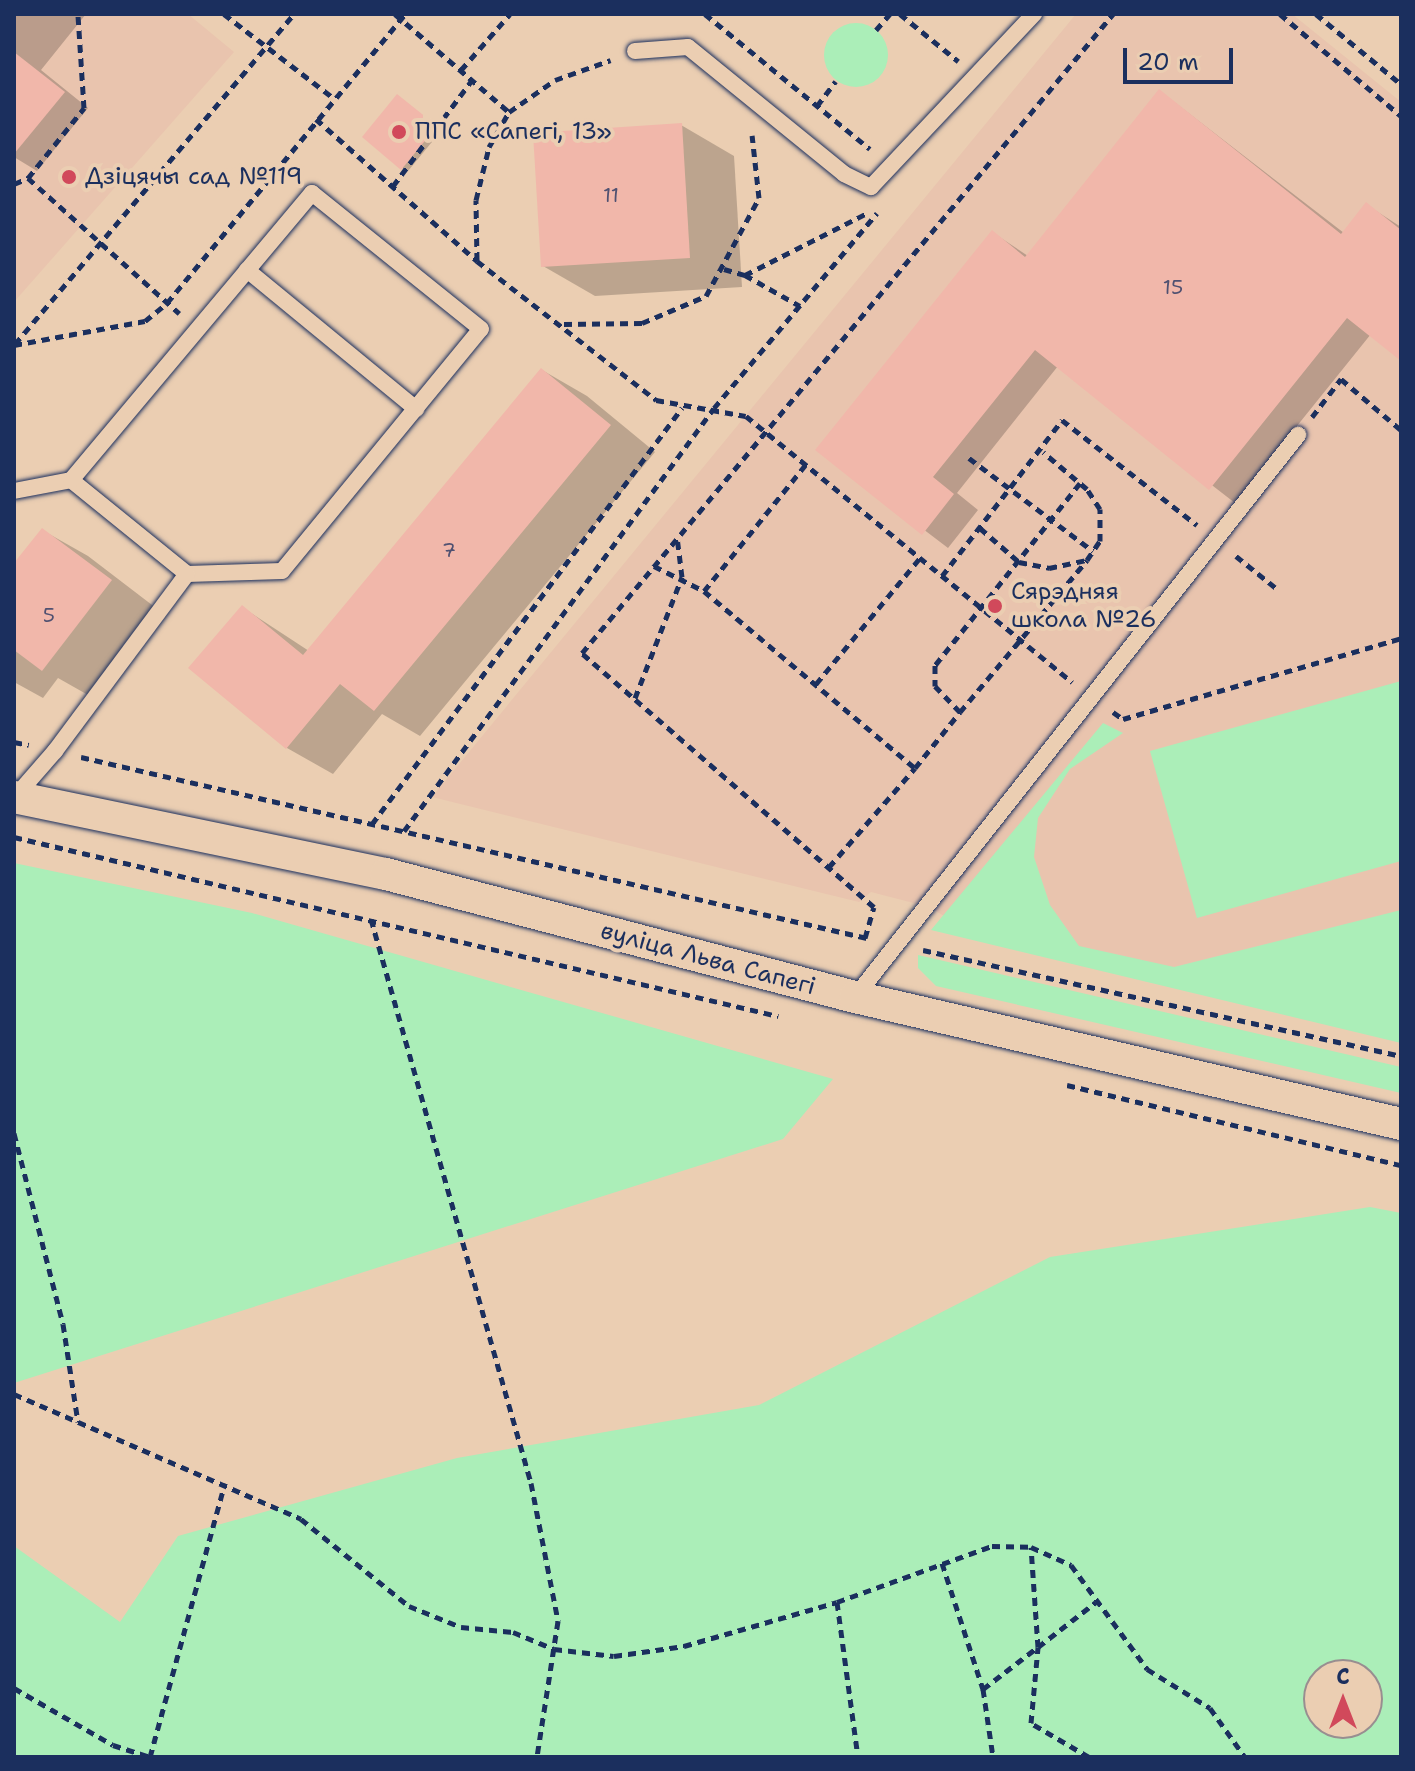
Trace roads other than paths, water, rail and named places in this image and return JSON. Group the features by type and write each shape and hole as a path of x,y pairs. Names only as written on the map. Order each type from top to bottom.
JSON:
{"street":[{"name":"вуліца Льва Сапегі","path":"14,797 386,874 855,997 1401,1124"}],"lane":[{"path":"635,51 688,47 844,174 871,187 1034,14"},
{"path":"14,491 71,480 312,193 481,329 282,571 187,574 71,480"},
{"path":"247,270 416,409"},
{"path":"855,997 895,944 930,907 1089,696 1298,435"},
{"path":"14,797 55,751 187,574"}],"place":[{"name":"ППС «Сапегі, 13»","path":"399,132"},
{"name":"Дзіцячы сад №119","path":"69,177"},
{"name":"Сярэдняя школа №26","path":"995,606"}]}
